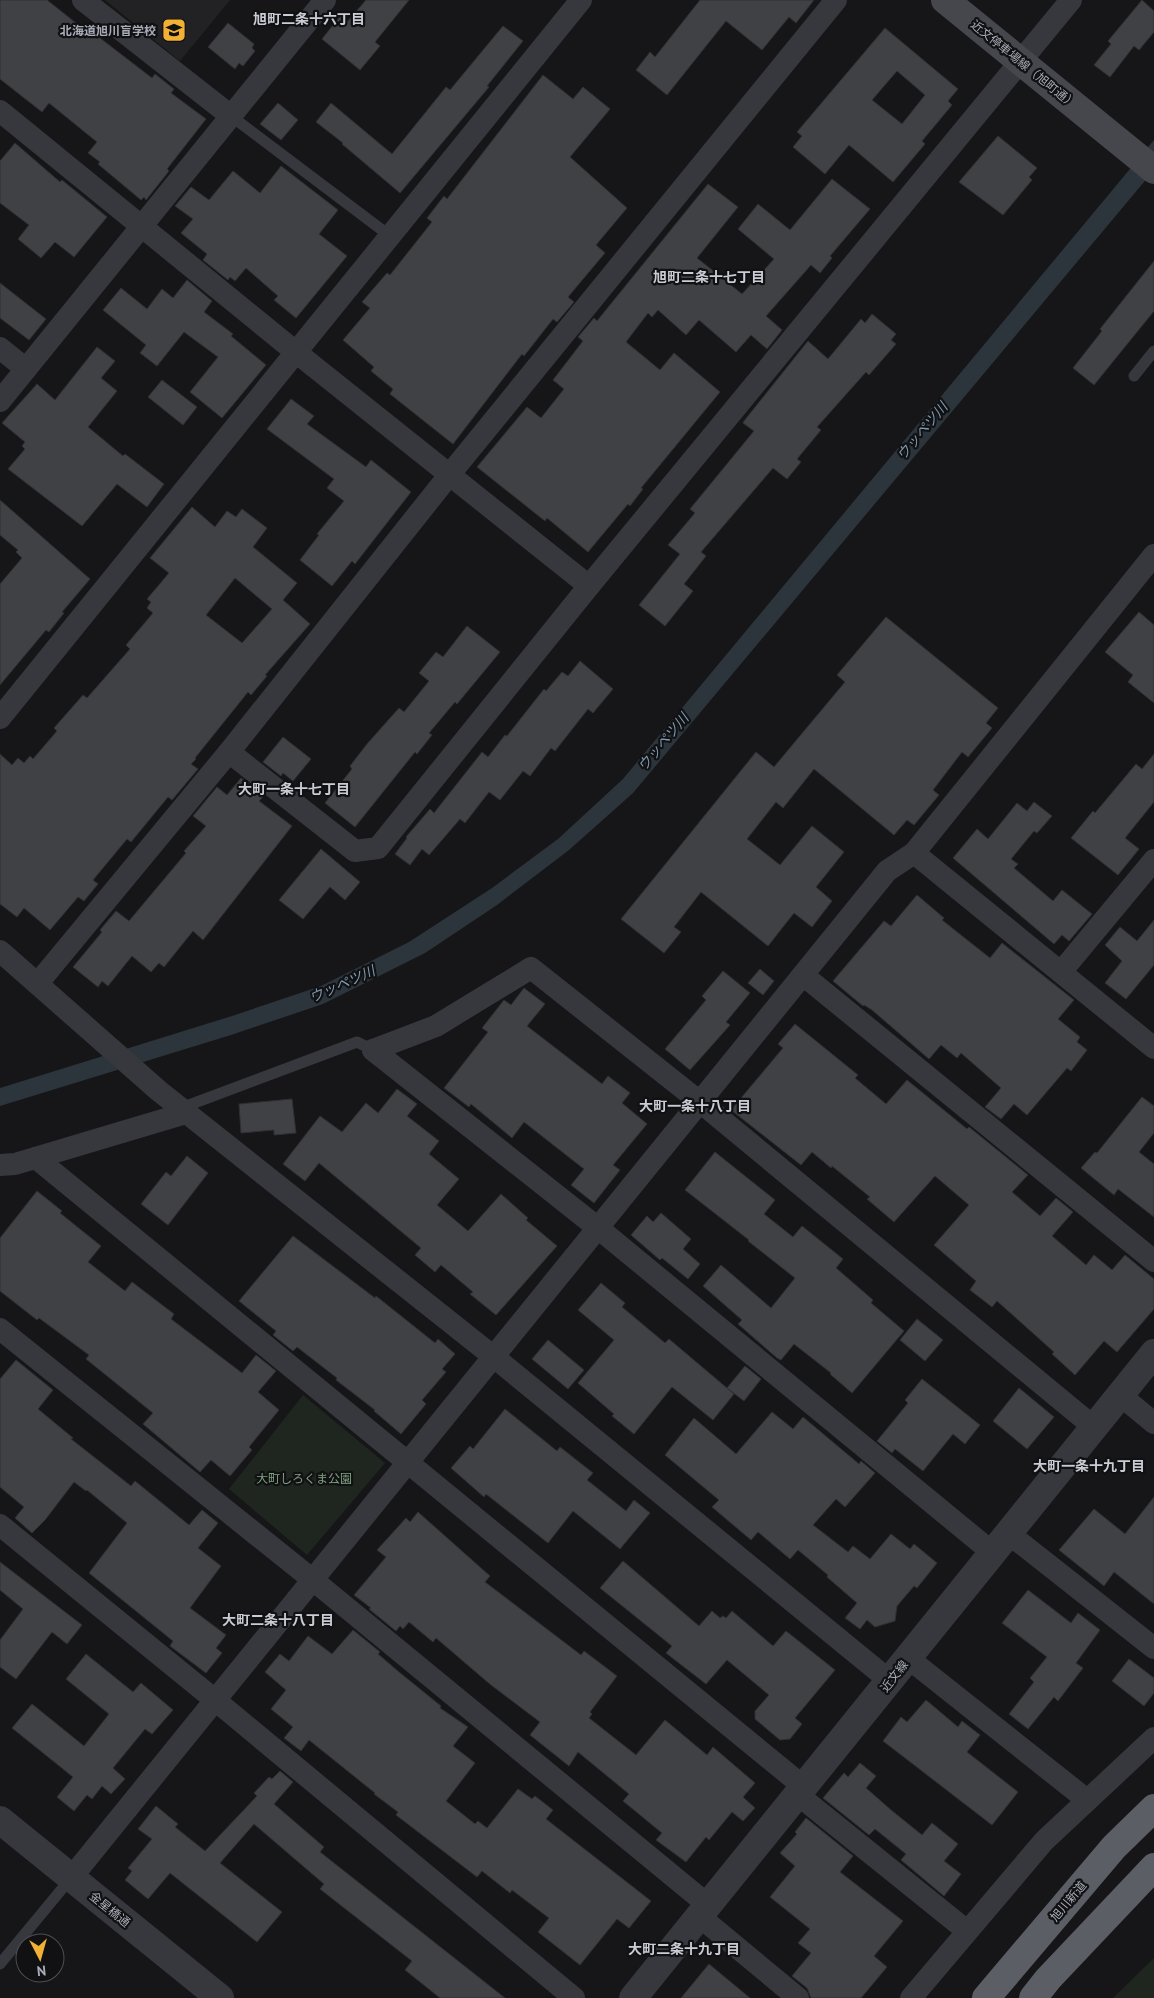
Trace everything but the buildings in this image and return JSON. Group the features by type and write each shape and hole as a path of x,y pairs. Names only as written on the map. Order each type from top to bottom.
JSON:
{"highway":[{"name":"旭川新道","path":"986,1998 1114,1847 1154,1808"},
{"path":"1032,1998 1154,1867"}],"main road":[{"name":"近文停車場線（旭町通）","path":"944,0 1154,170"}],"street":[{"path":"84,0 231,116"},
{"path":"0,401 325,0"},
{"path":"0,718 581,0"},
{"path":"38,983 229,752 450,474 836,0"},
{"path":"229,752 355,851 378,848 589,586 1071,0"},
{"path":"0,111 297,353 589,586"},
{"path":"0,348 26,369"},
{"path":"71,1878 888,871 914,853 1154,555"},
{"path":"914,853 1154,1048"},
{"path":"1061,972 1154,860"},
{"path":"0,951 159,1090 494,1356 890,1681"},
{"path":"373,1050 436,1026 531,968 700,1102 1095,1428"},
{"path":"803,975 1154,1261"},
{"path":"373,1050 1001,1543 1154,1648"},
{"path":"0,1184 17,1162 184,1110"},
{"path":"17,1162 408,1463 967,1931"},
{"path":"0,1329 313,1580 704,1910 798,1998"},
{"name":"近文線","path":"633,1998 1154,1353"},
{"path":"1120,1395 1154,1423"},
{"path":"0,1525 215,1700 574,1998"},
{"path":"908,1658 1088,1800"},
{"path":"911,1998 1044,1841 1154,1738"},
{"name":"金星橋通","path":"0,1820 220,1998"}],"lane":[{"path":"231,116 390,236"},
{"path":"1134,376 1154,351"},
{"path":"184,1110 357,1042 373,1050"},
{"path":"0,1964 71,1878"}],"shaded area":[{"name":"北海道旭川盲学校","path":"105,0 230,0 180,61"}],"green space":[{"name":"大町しろくま公園","path":"303,1395 385,1463 307,1555 229,1489"},
{"path":"1154,1958 1154,1998 1113,1998"}],"water":[{"name":"ウッペツ川","path":"1154,140 1154,170 633,793 569,850 497,905 425,953 323,1004 231,1035 0,1106 0,1088 232,1016 321,986 409,942 492,888 558,839 623,779"}],"place":[{"name":"北海道旭川盲学校","path":"174,30"}],"district":[{"name":"旭町二条十六丁目","path":"309,19"},
{"name":"旭町二条十七丁目","path":"709,277"},
{"name":"大町一条十七丁目","path":"294,789"},
{"name":"大町一条十八丁目","path":"695,1106"},
{"name":"大町一条十九丁目","path":"1089,1466"},
{"name":"大町二条十八丁目","path":"278,1620"},
{"name":"大町二条十九丁目","path":"684,1949"}]}
